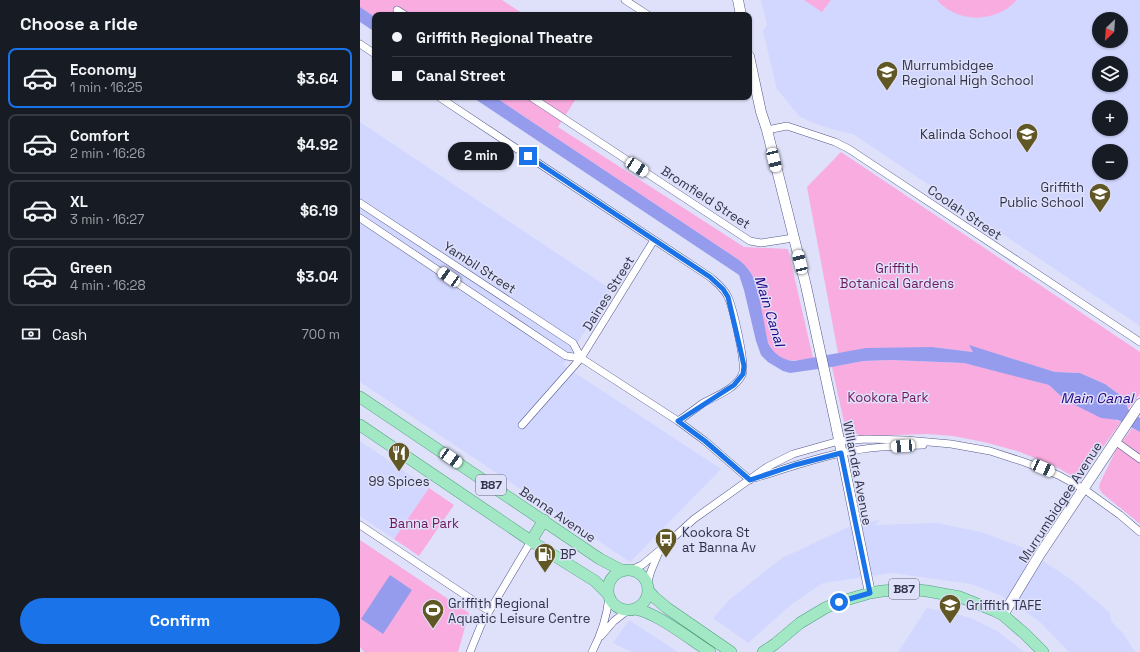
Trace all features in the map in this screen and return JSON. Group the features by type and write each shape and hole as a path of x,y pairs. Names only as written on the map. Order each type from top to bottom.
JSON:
{"main road":[{"name":"Banna Avenue","path":"360,397 600,559 627,570"},
{"name":"B87","path":"360,425 531,540 595,581 608,595 614,605 623,610 641,610 653,615 710,652"},
{"path":"531,540 544,520"},
{"path":"608,595 610,581 615,574 627,570"},
{"name":"B87","path":"627,570 643,576 648,587 660,603 731,652"},
{"path":"631,610 643,604 648,595 648,587"},
{"name":"B87","path":"762,652 774,644 792,628 811,616 839,602 870,593 898,589 927,591 960,597 1003,615 1043,652"},
{"path":"690,639 697,629"}],"street":[{"path":"625,0 643,12"},
{"path":"738,0 740,12"},
{"path":"360,44 372,52"},
{"name":"Willandra Avenue","path":"752,76 767,130 819,349 870,593"},
{"path":"444,100 710,277 723,289 731,305 744,366 743,374 734,385 678,421"},
{"name":"Bromfield Street","path":"536,100 750,241 761,243 793,238"},
{"name":"Coolah Street","path":"767,130 787,126 835,142 848,149 1140,342"},
{"name":"Yambil Street","path":"360,203 573,343 581,358"},
{"name":"Yambil Street","path":"360,218 566,356 581,358 678,421 705,441 750,480"},
{"name":"Daines Street","path":"522,425 581,358 654,240"},
{"name":"Murrumbidgee Avenue","path":"1003,615 1040,554 1138,406"},
{"path":"627,570 642,565 694,519 767,467 793,454 839,441 866,439 906,440 951,444 990,451 1024,462 1058,475 1084,489 1114,510 1140,532"},
{"path":"1115,441 1140,459"},
{"path":"750,480 795,465 841,453 870,448 951,444"},
{"path":"360,525 489,611"},
{"path":"470,652 476,635 489,611 531,540"},
{"path":"648,587 651,571 660,550"},
{"path":"600,638 608,595"},
{"path":"592,652 600,638 614,621 631,610"}],"shaded area":[{"path":"761,0 1140,0 1140,326 853,134 831,129 799,116 777,89 763,31 767,25"},
{"path":"360,122 612,290 563,365 721,469 630,562 360,382"},
{"path":"360,441 429,488 394,539 360,516"},
{"path":"880,520 875,525 936,523 981,532 1024,548 1073,581 1110,613 1111,621 1122,632 1135,652 1069,652 1040,622 1002,596 971,584 892,573 823,583 792,604 748,643 713,618 728,601 782,558 855,524"},
{"name":"Griffith TAFE","path":"927,608 950,612 973,619 997,631 1024,652 898,652"},
{"path":"629,620 678,652 632,652 613,643"}],"green space":[{"path":"360,0 502,0 520,12 372,12 372,15 360,7"},
{"path":"804,0 831,0 822,12"},
{"path":"937,0 1017,0 1008,8 999,13 977,18 966,17 955,13 946,8"},
{"path":"499,100 575,100 558,127 744,247 788,249 813,358 792,361 782,358 772,350 768,343 754,278 749,270 739,260"},
{"name":"Griffith Botanical Gardens","path":"841,152 1140,352 1140,394 1128,409 1124,398 1105,384 1080,373 1055,372 970,346 974,352 932,347 838,353 807,187"},
{"name":"Kookora Park","path":"891,360 964,363 1009,374 1049,385 1065,400 1121,422 1082,476 1076,478 1053,465 1017,451 984,442 953,436 927,434 862,436 850,431 844,422 832,367 863,361"},
{"path":"1132,428 1140,432 1140,524 1102,493 1099,488 1116,450"},
{"name":"Banna Park","path":"429,488 454,505 419,556 394,539"},
{"path":"360,540 469,613 458,652 364,652 360,647"}],"water":[{"path":"360,7 372,15 372,30 360,22"},
{"name":"Main Canal","path":"476,100 499,100 745,265 754,278 757,286 768,343 782,358 794,361 866,348 932,347 973,352 969,345 1055,372 1080,373 1105,384 1124,398 1128,409 1140,418 1140,432 1118,420 1101,418 1065,400 1049,385 964,363 891,360 863,361 790,373 783,371 768,362 761,355 739,275"},
{"path":"390,575 412,590 383,634 361,619"}],"place":[{"name":"Murrumbidgee Regional High School","path":"887,92"},
{"name":"Kalinda School","path":"1027,154"},
{"name":"Griffith Public School","path":"1100,214"},
{"name":"99 Spices","path":"399,472"},
{"name":"Kookora St at Banna Av","path":"666,558"},
{"name":"BP","path":"545,574"},
{"name":"Griffith TAFE","path":"950,624"},
{"name":"Griffith Regional Aquatic Leisure Centre","path":"433,630"}],"route":[{"path":"528,156 710,277 723,289 728,297 744,366 743,374 734,385 678,421 705,441 750,480 795,465 841,453 860,552 870,593 855,596 839,602"}]}
